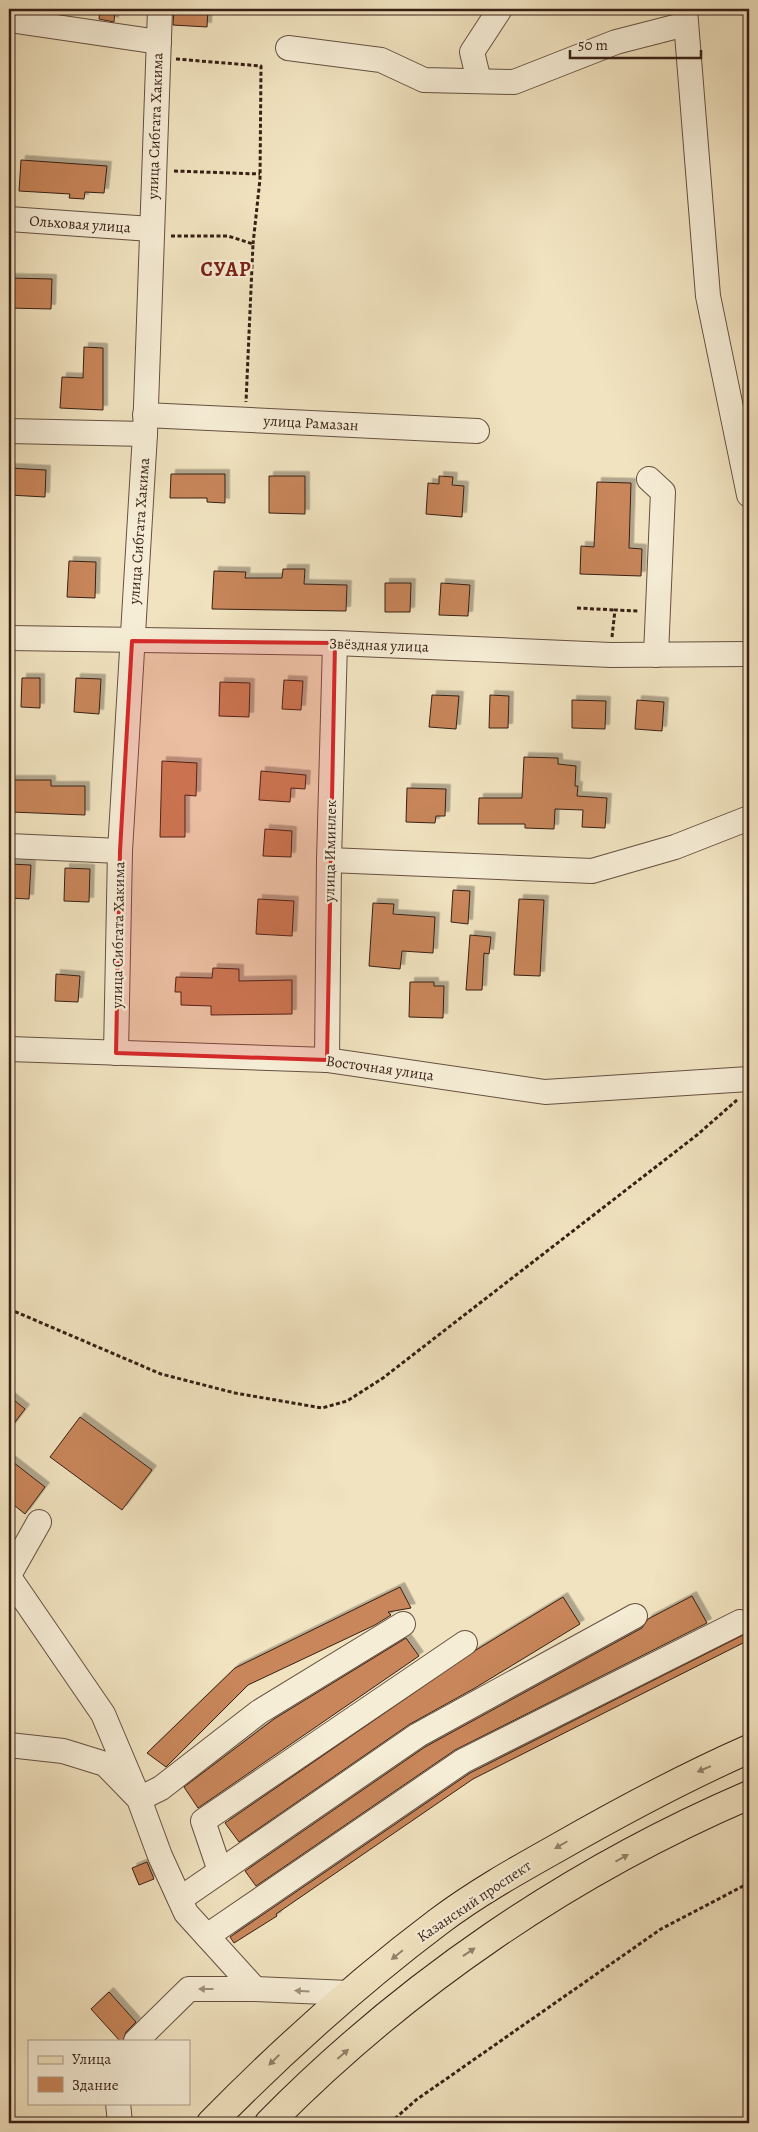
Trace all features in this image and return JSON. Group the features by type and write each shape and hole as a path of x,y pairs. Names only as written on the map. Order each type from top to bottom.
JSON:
{"main road":[{"name":"Казанский проспект","path":"211,2123 279,2055 349,1993 439,1921 510,1875 685,1777 749,1750"},
{"path":"269,2123 308,2084 389,2013 457,1960 531,1910 696,1818 749,1795"}],"street":[{"name":"улица Сибгата Хакима","path":"116,1053 120,851 146,424 160,9"},
{"path":"479,81 472,52 500,9"},
{"path":"288,48 381,60 424,80 514,82 686,16 708,296 749,495"},
{"path":"9,20 159,49"},
{"name":"Ольховая улица","path":"9,219 151,236"},
{"name":"улица Рамазан","path":"9,431 246,420 478,432"},
{"path":"650,479 664,492 656,655"},
{"name":"Звёздная улица","path":"9,638 335,643 611,655 749,654"},
{"name":"улица Иминлек","path":"327,1060 329,860 335,643"},
{"path":"329,860 592,871 675,847 749,818"},
{"path":"9,846 120,851"},
{"name":"Восточная улица","path":"9,1049 327,1060 545,1092 746,1086"},
{"path":"39,1522 9,1576 103,1714 186,1913 255,1989"},
{"path":"180,1899 418,1735 635,1616"},
{"path":"207,1936 463,1761 740,1622"},
{"path":"139,1799 161,1788 259,1712 403,1624"},
{"path":"220,1871 203,1821 465,1643"},
{"path":"9,1745 63,1751 105,1764 139,1799"},
{"path":"137,2040 189,1989 255,1989 349,1993"},
{"path":"118,2104 120,2123"}],"path":[{"path":"159,49 261,66 260,174 253,244 246,420"},
{"path":"171,171 260,174"},
{"path":"151,236 176,234 228,236 253,244"},
{"path":"578,608 658,611"},
{"path":"611,655 615,610"},
{"path":"9,1309 161,1374 235,1394 322,1408 347,1401 383,1378 696,1135 746,1086"},
{"path":"390,2123 416,2100 660,1929 749,1883"}],"highlighted area":[{"path":"132,641 335,643 327,1060 116,1053 120,851"}],"building":[{"path":"100,9 115,9 114,22 99,19"},
{"path":"174,9 208,9 207,27 173,25"},
{"path":"21,160 107,166 104,193 85,192 84,199 69,198 70,194 19,191"},
{"path":"9,278 52,279 51,309 9,308"},
{"path":"84,347 103,348 103,410 60,408 62,377 83,378"},
{"path":"9,468 46,470 45,497 9,495"},
{"path":"171,474 225,474 225,503 207,502 207,498 170,498"},
{"path":"269,476 305,476 305,514 269,513"},
{"path":"439,476 453,477 452,485 464,486 462,517 426,514 428,483 439,484"},
{"path":"597,482 631,483 629,548 642,549 641,576 580,574 581,546 594,547"},
{"path":"69,561 96,562 95,598 67,597"},
{"path":"283,569 305,569 304,584 347,585 346,611 212,609 214,571 246,572 245,578 282,578"},
{"path":"385,583 411,583 410,612 385,612"},
{"path":"441,583 470,585 468,616 439,615"},
{"path":"22,678 40,678 40,708 21,707"},
{"path":"76,678 101,679 99,714 74,712"},
{"path":"284,680 303,681 301,710 282,709"},
{"path":"220,682 250,683 249,717 219,716"},
{"path":"432,695 459,696 456,729 429,727"},
{"path":"490,695 509,696 508,728 489,728"},
{"path":"572,700 606,701 605,729 572,728"},
{"path":"637,700 664,702 662,731 635,729"},
{"path":"524,757 558,758 558,764 576,766 575,786 578,786 577,796 607,798 605,828 582,827 583,810 555,809 554,829 525,828 525,824 478,824 479,798 522,798"},
{"path":"162,761 197,763 196,796 185,795 185,837 160,837"},
{"path":"261,771 306,775 305,789 291,788 290,802 259,800"},
{"path":"11,780 51,780 51,786 85,786 85,815 11,812"},
{"path":"407,788 446,789 445,816 436,816 435,823 406,822"},
{"path":"265,829 292,831 291,857 263,856"},
{"path":"9,864 31,865 29,899 9,898"},
{"path":"65,868 90,869 89,902 64,901"},
{"path":"453,890 470,891 468,924 451,922"},
{"path":"258,899 294,901 292,936 256,934"},
{"path":"519,899 544,900 540,976 514,975"},
{"path":"373,903 394,904 393,914 435,917 433,953 402,951 400,969 369,966"},
{"path":"470,935 491,937 489,954 484,953 482,990 466,990"},
{"path":"213,968 239,969 239,981 292,980 292,1014 211,1015 211,1006 181,1005 181,992 175,992 176,977 212,978"},
{"path":"56,974 80,976 78,1002 55,1001"},
{"path":"410,982 434,982 434,986 444,986 443,1018 409,1017"},
{"path":"9,1396 25,1409 9,1430"},
{"path":"80,1417 152,1470 122,1510 50,1457"},
{"path":"9,1459 45,1487 25,1514 9,1501"},
{"path":"400,1587 411,1608 388,1612 391,1615 375,1625 248,1685 166,1767 147,1753 235,1668"},
{"path":"692,1596 707,1623 455,1750 256,1886 245,1871 425,1747 642,1628 648,1619"},
{"path":"563,1597 580,1624 475,1688 410,1724 239,1842 225,1823 476,1650"},
{"path":"749,1632 749,1640 473,1779 276,1914 277,1916 234,1943 230,1937 470,1773"},
{"path":"406,1638 419,1656 198,1808 184,1787 274,1719"},
{"path":"147,1862 154,1879 139,1885 132,1868"},
{"path":"109,1992 136,2022 126,2032 123,2040 119,2040 91,2009"}],"district":[{"name":"СУАР","path":"226,269"}]}
